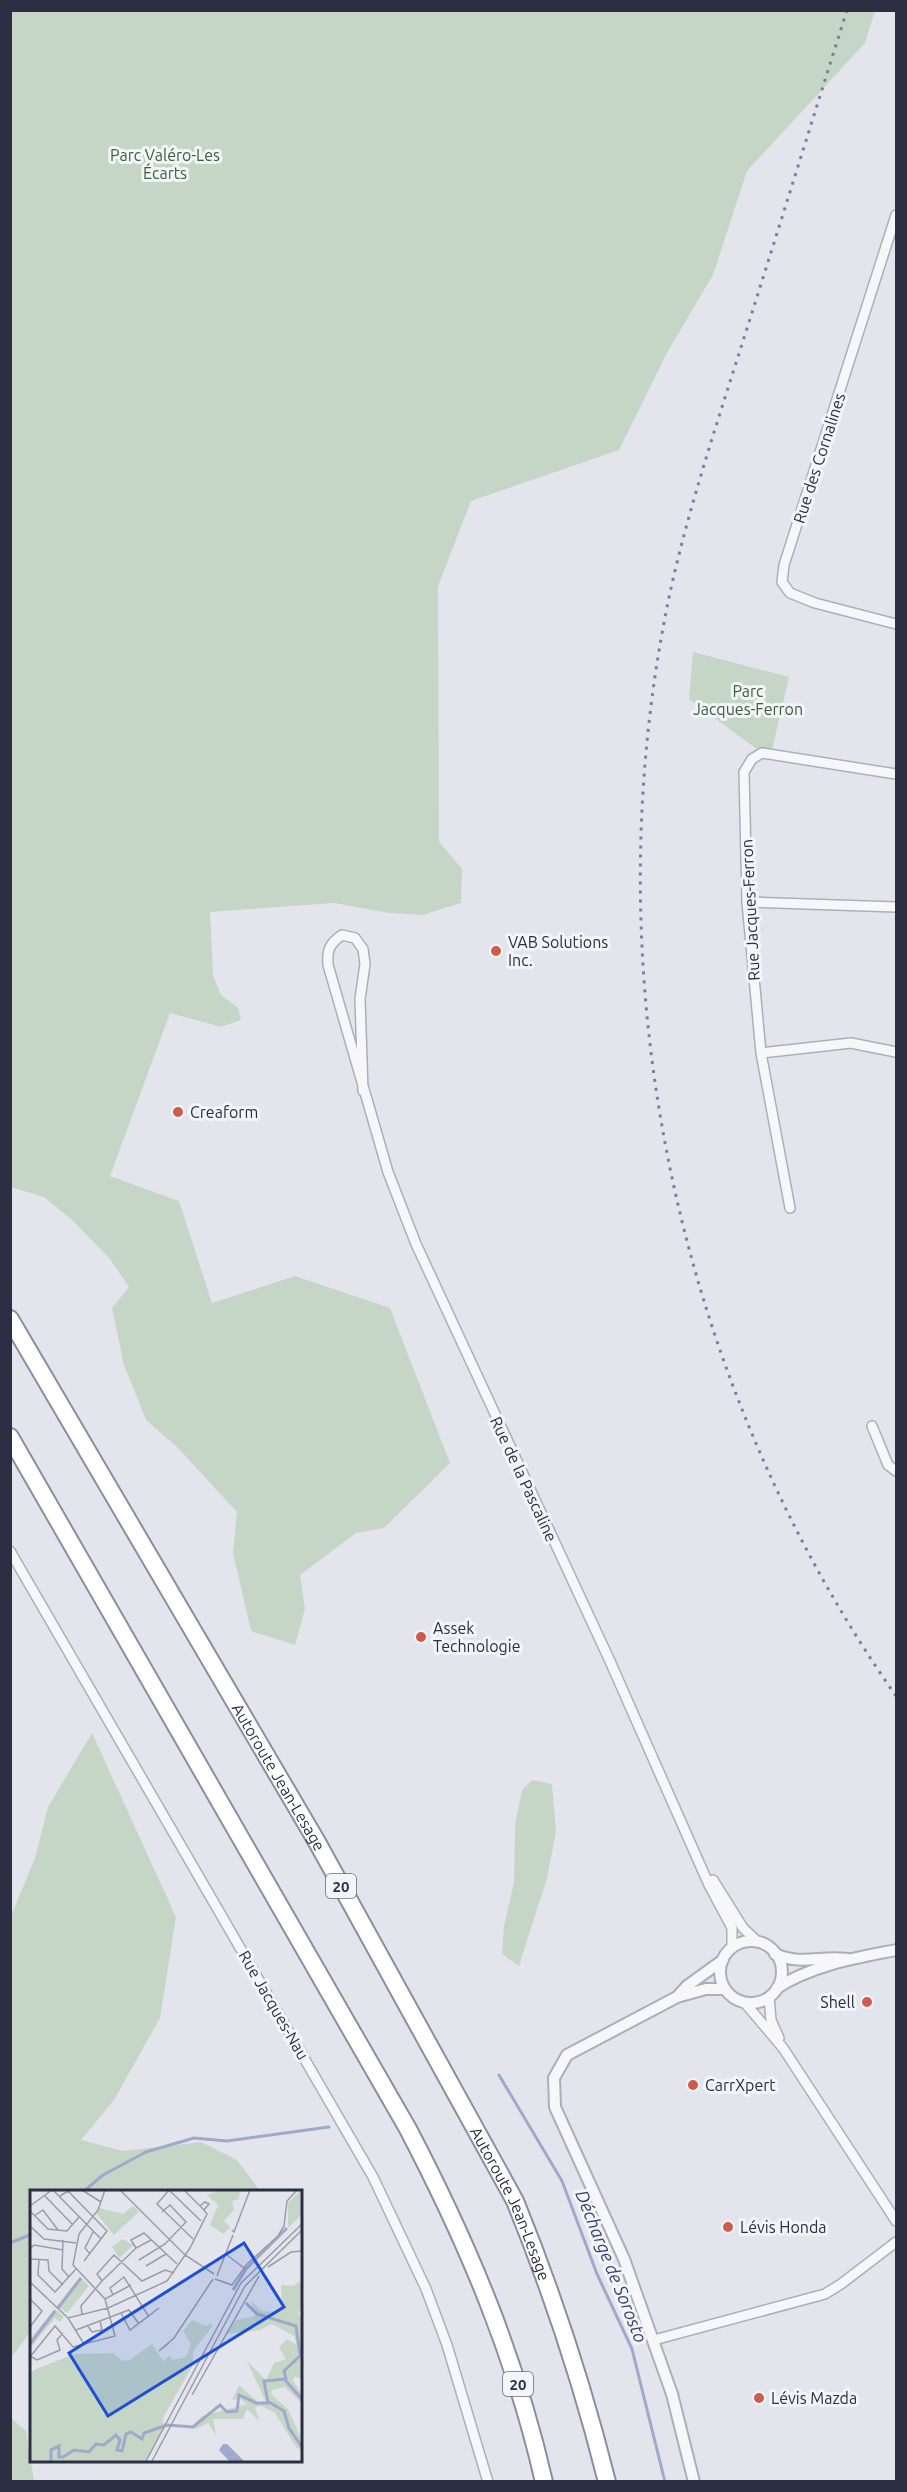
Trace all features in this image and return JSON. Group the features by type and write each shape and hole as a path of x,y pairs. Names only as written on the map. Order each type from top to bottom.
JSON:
{"highway":[{"name":"Autoroute Jean-Lesage","path":"10,1319 317,1842 514,2201 535,2251 588,2407 607,2481"},
{"name":"20","path":"10,1437 402,2119 440,2190 484,2289 527,2413 544,2481"}],"street":[{"name":"Rue des Cornalines","path":"896,216 784,565 782,582 790,593 815,603 897,624"},
{"name":"Rue Jacques-Ferron","path":"790,1208 760,1053 747,902 744,772 752,759 762,753 897,774"},
{"path":"747,902 897,907"},
{"name":"Rue de la Pascaline","path":"363,1092 360,999 365,964 363,949 355,938 342,935 331,943 327,953 328,965 363,1092 388,1172 416,1244 710,1886 732,1928 732,1948"},
{"path":"760,1053 851,1042 897,1052"},
{"path":"872,1426 888,1465 897,1471"},
{"name":"Rue Jacques-Nau","path":"10,1551 373,2177 426,2289 453,2366 488,2481"},
{"name":"Rue de la Pascaline","path":"700,1861 744,1928 758,1942"},
{"path":"677,1997 687,1986 723,1960 732,1948 741,1943 758,1942 775,1954 782,1970 773,1993 771,2020 783,2048"},
{"path":"723,1960 720,1973 724,1989 732,1998 745,2003 759,2002 804,1973 849,1959 897,1950"},
{"path":"775,1954 791,1961 834,1957 849,1959"},
{"path":"694,2481 672,2394 624,2259 555,2107 554,2078 567,2055 677,1997 706,1989 724,1989"},
{"path":"745,2003 783,2048 897,2221"},
{"path":"654,2340 825,2294 897,2242"}],"green space":[{"name":"Parc Valéro-Les Écarts","path":"10,11 875,11 865,43 747,171 713,275 668,351 619,450 471,501 438,586 439,842 462,869 461,903 422,915 389,913 334,903 210,912 213,975 221,995 238,1008 241,1020 221,1027 170,1013 110,1176 179,1201 212,1303 295,1276 390,1308 450,1463 384,1528 356,1533 300,1575 305,1609 295,1645 251,1631 233,1553 237,1512 177,1447 146,1420 124,1365 112,1308 129,1287 110,1259 73,1221 44,1197 11,1187"},
{"name":"Parc Jacques-Ferron","path":"693,652 789,677 771,754 762,753 689,699"},
{"path":"92,1733 176,1917 160,2018 114,2100 81,2140 123,2151 201,2142 237,2160 260,2190 30,2190 30,2332 11,2358 11,1916 35,1858 48,1807"},
{"path":"532,1780 552,1784 556,1831 547,1878 519,1966 502,1954 504,1926 514,1882 515,1825 522,1790"},
{"path":"11,2418 26,2431 34,2481 11,2481"}],"waterway":[{"name":"Décharge de Sorosto","path":"499,2075 562,2181 597,2274 632,2349 665,2482"},
{"name":"Décharge de Sorosto","path":"85,2190 103,2175 146,2152 194,2138 227,2141 329,2127"},
{"name":"Décharge de Sorosto","path":"10,2243 30,2235"}],"railway":[{"path":"847,10 704,464 671,588 648,732 640,877 648,1022 670,1166 706,1306 756,1443 819,1573 896,1696"}],"place":[{"name":"VAB Solutions Inc.","path":"496,951"},
{"name":"Creaform","path":"178,1112"},
{"name":"Assek Technologie","path":"421,1637"},
{"name":"Shell","path":"867,2002"},
{"name":"CarrXpert","path":"693,2085"},
{"name":"Lévis Honda","path":"728,2227"},
{"name":"Lévis Mazda","path":"759,2398"}]}
